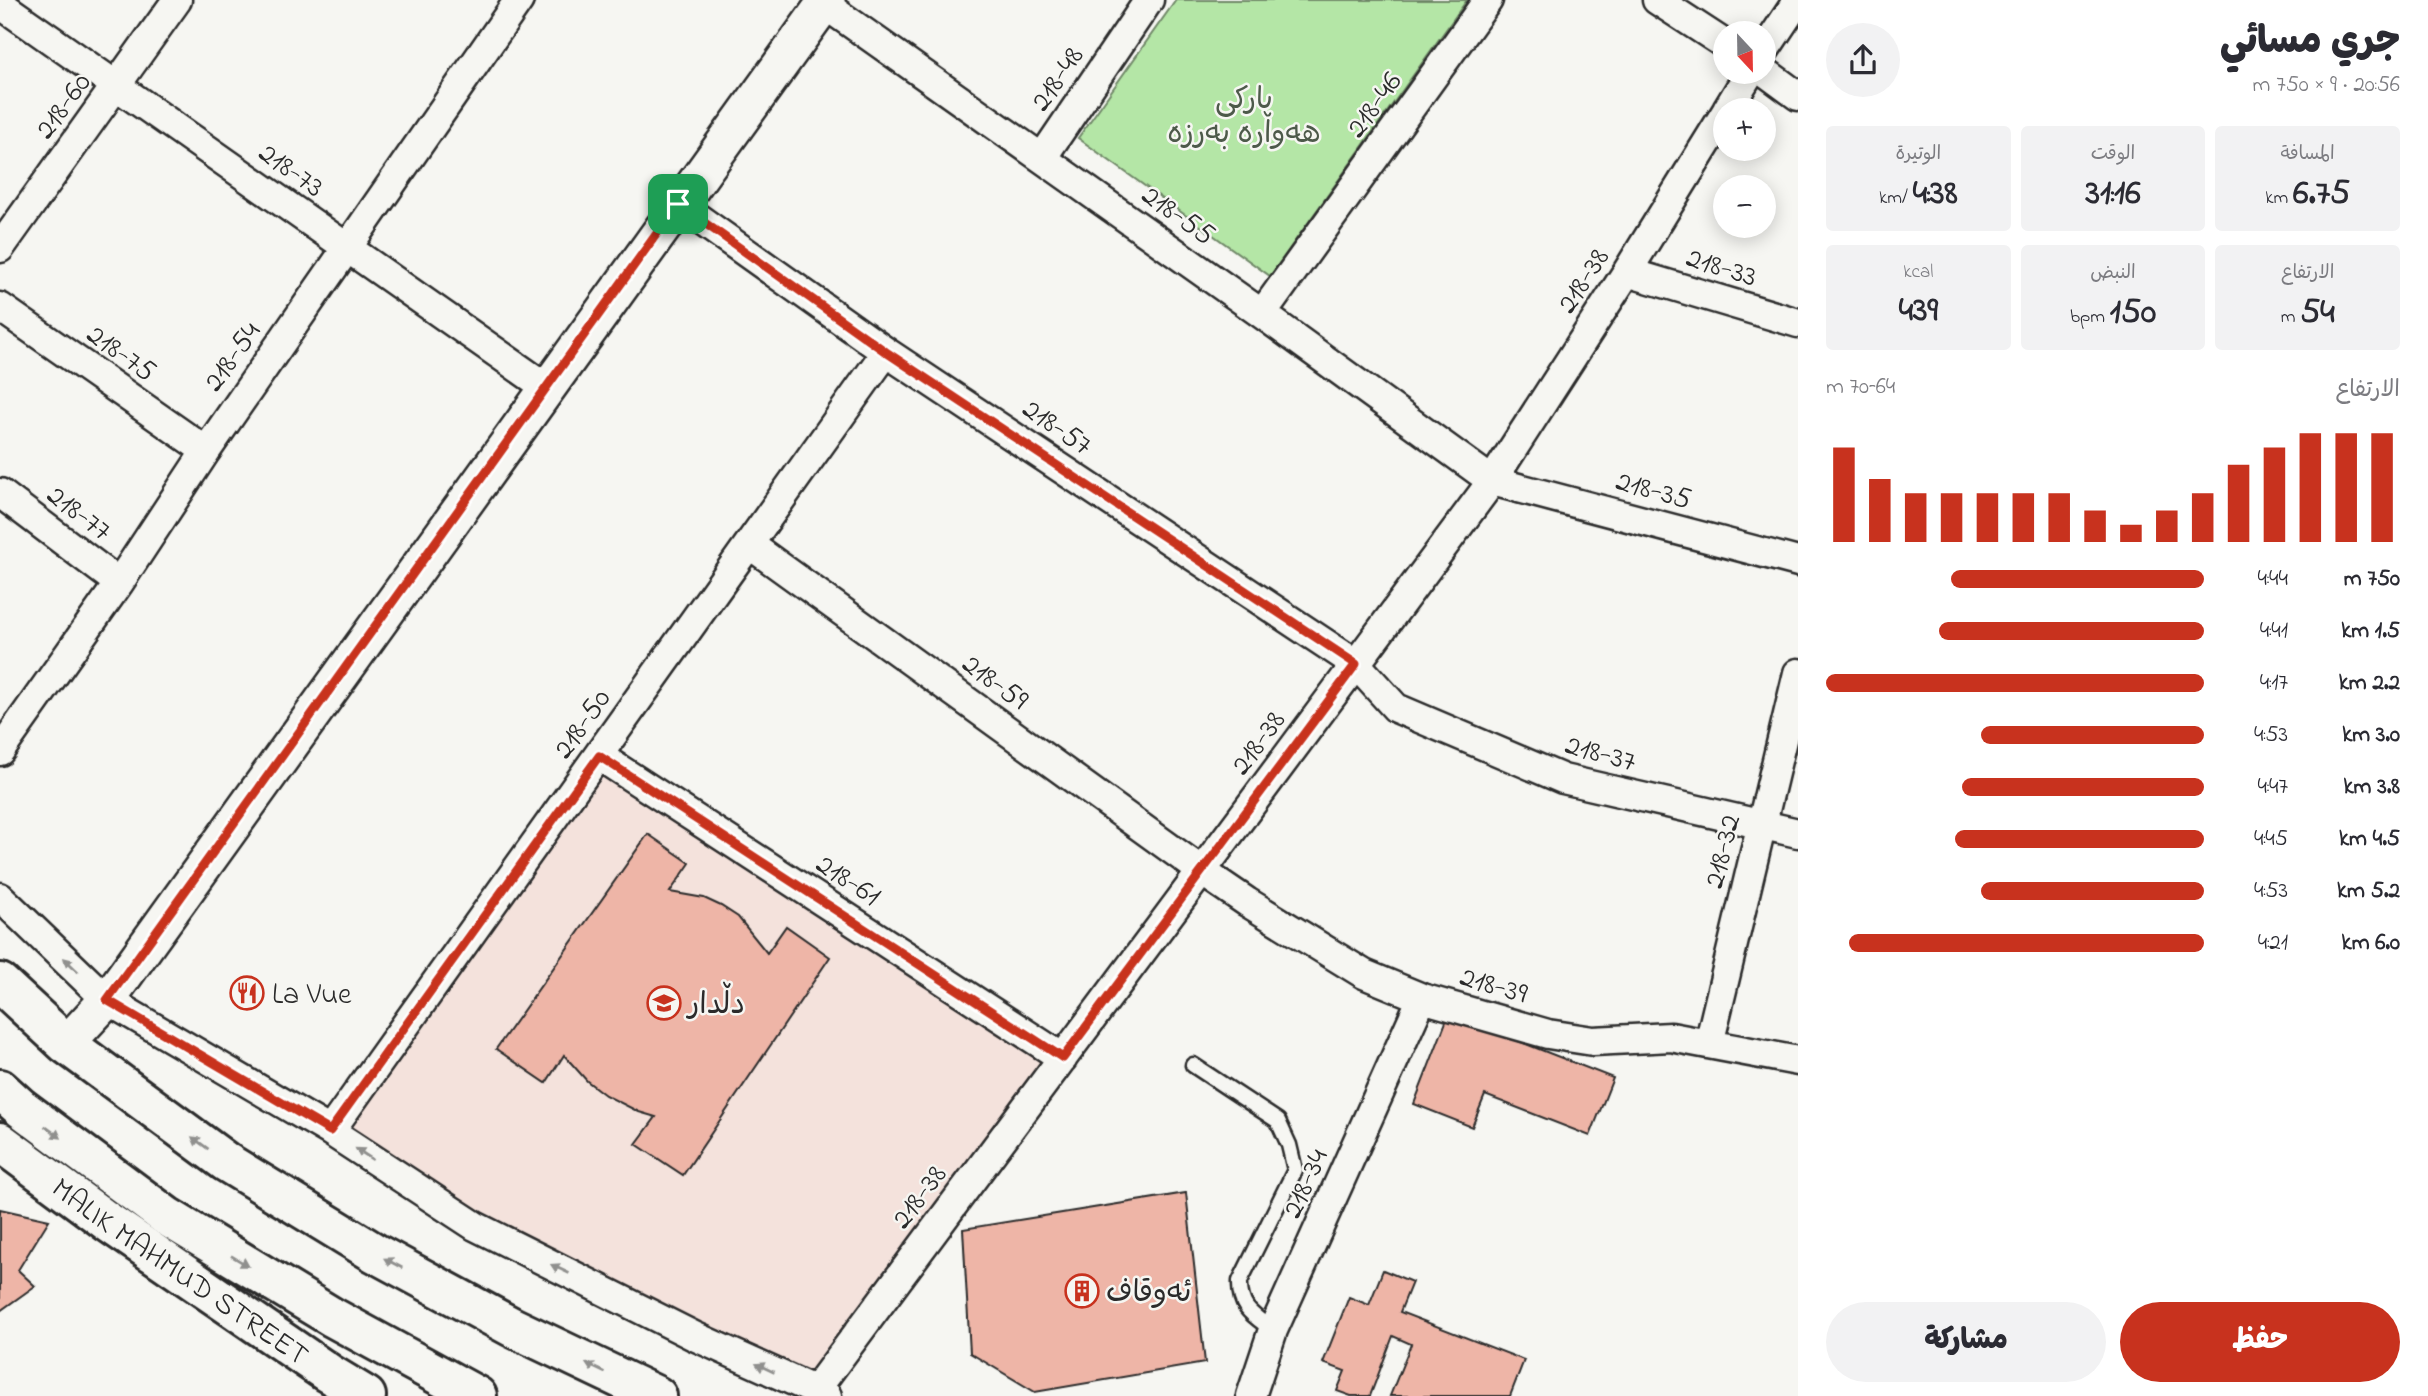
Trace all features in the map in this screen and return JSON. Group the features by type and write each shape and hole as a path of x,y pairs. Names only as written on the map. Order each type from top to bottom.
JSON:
{"main road":[{"path":"0,983 66,1044 226,1162 374,1253 512,1327 657,1396"},
{"path":"0,1089 21,1108 166,1216 332,1317 477,1396"},
{"name":"MALIK MAHMUD STREET","path":"0,1142 108,1222 328,1373 366,1396"}],"street":[{"name":"218-60","path":"0,248 177,0"},
{"name":"218-54","path":"0,751 119,583 206,451 519,0"},
{"name":"218-48","path":"1042,158 1149,0"},
{"name":"218-46","path":"1262,314 1488,0"},
{"path":"1657,0 1713,37"},
{"path":"1776,33 1798,0"},
{"name":"218-55","path":"826,2 1492,481"},
{"path":"66,1044 107,1000 826,2"},
{"name":"218-73","path":"0,5 547,388"},
{"path":"1776,80 1798,96"},
{"name":"218-38","path":"821,1394 1063,1058 1492,481 1627,272 1713,132"},
{"name":"218-57","path":"678,204 886,352 1356,664 1396,708"},
{"name":"218-33","path":"1627,272 1798,323"},
{"name":"218-75","path":"0,307 206,451"},
{"name":"218-50","path":"330,1131 886,352"},
{"name":"218-35","path":"1492,481 1798,562"},
{"name":"218-77","path":"0,493 119,583"},
{"name":"218-59","path":"749,544 1203,872"},
{"name":"218-32","path":"1709,1044 1798,673"},
{"name":"218-37","path":"1396,708 1563,779 1798,833"},
{"name":"218-61","path":"599,756 1063,1058"},
{"name":"218-39","path":"1203,872 1364,974 1422,998 1548,1034 1592,1041 1671,1037 1798,1061"},
{"path":"0,897 107,1000 330,1131 475,1226 694,1336 821,1394"},
{"name":"218-34","path":"1251,1396 1273,1330 1422,998"}],"lane":[{"path":"1193,1065 1278,1121 1289,1145 1295,1170 1240,1281 1240,1295 1247,1310 1273,1330"}],"shaded area":[{"path":"599,756 1063,1058 814,1392 694,1336 330,1131"}],"green space":[{"name":"پارکی هەوارە بەرزە","path":"1176,0 1467,0 1270,276 1078,138"}],"building":[{"name":"دڵدار","path":"648,834 690,863 670,892 704,898 721,906 738,917 767,953 786,926 830,957 683,1175 636,1144 656,1117 639,1112 605,1095 587,1081 564,1055 546,1083 496,1049"},
{"path":"1449,1014 1613,1078 1590,1136 1485,1095 1472,1127 1414,1104"},
{"name":"ئەوقاف","path":"1186,1193 1205,1363 1035,1392 970,1353 963,1229"},
{"path":"0,1209 49,1220 18,1270 35,1286 0,1311"},
{"path":"1383,1270 1412,1282 1400,1312 1524,1360 1510,1396 1390,1396 1411,1344 1393,1336 1370,1396 1351,1396 1337,1391 1345,1371 1323,1363 1349,1297 1369,1305"}],"place":[{"name":"La Vue","path":"247,993"},
{"name":"دڵدار","path":"664,1003"},
{"name":"ئەوقاف","path":"1082,1291"}],"route":[{"path":"678,204 886,352 1356,664 1063,1058 599,756 330,1131 107,1000 678,204"}]}
